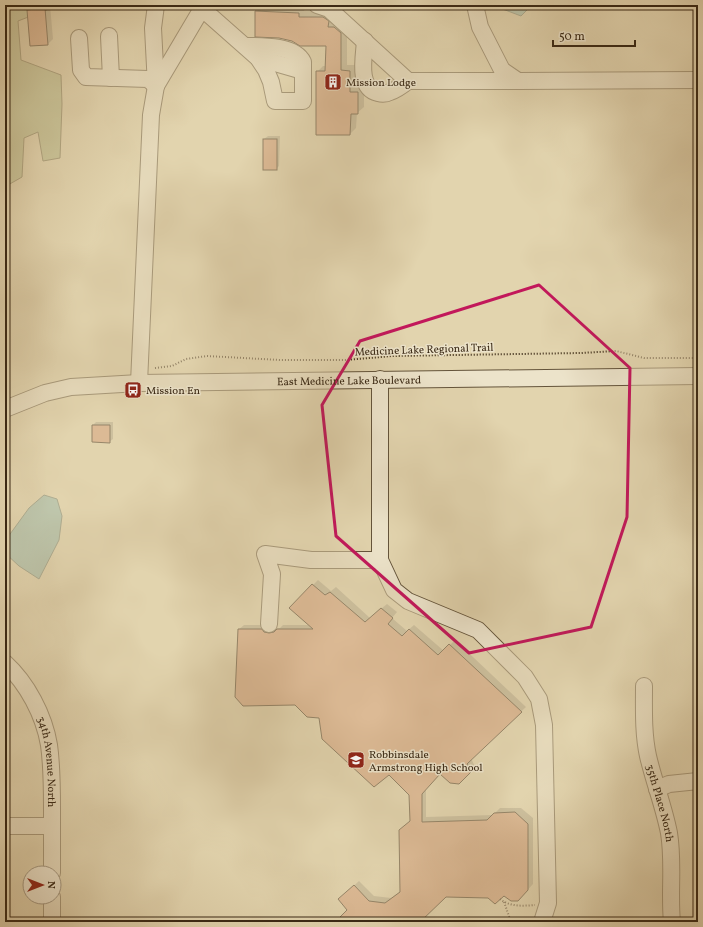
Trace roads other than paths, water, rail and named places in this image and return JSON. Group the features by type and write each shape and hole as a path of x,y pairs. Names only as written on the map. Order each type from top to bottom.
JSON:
{"street":[{"path":"139,383 151,115 156,86 153,28 156,5"},
{"path":"317,5 329,9 408,81"},
{"path":"475,5 480,27 502,70 518,81"},
{"path":"156,86 201,6 258,58 266,70 271,82 275,101 303,101 304,62 301,56 274,48 245,46"},
{"path":"109,36 111,78"},
{"path":"79,38 81,70 86,77 148,79 156,86"},
{"path":"365,41 363,66 365,83 367,88 382,94 391,92 408,81 698,80"},
{"path":"258,58 304,71"},
{"name":"East Medicine Lake Boulevard","path":"5,408 45,393 71,386 139,383 380,379 698,376"},
{"path":"380,379 380,560 394,590 408,601 478,630 525,677 539,699 544,725 548,903 542,922"},
{"path":"269,624 272,574 265,554 312,560 380,560"},
{"name":"34th Avenue North","path":"5,663 13,670 29,693 42,718 49,744 52,772 52,865"},
{"name":"35th Place North","path":"644,686 644,731 648,755 669,833 672,866 672,922"},
{"path":"657,789 669,784 698,781"},
{"path":"5,826 52,826"},
{"path":"52,905 52,922"}],"place":[{"name":"Mission Lodge","path":"333,82"},
{"name":"Mission En","path":"133,390"},
{"name":"Robbinsdale Armstrong High School","path":"356,760"}]}
